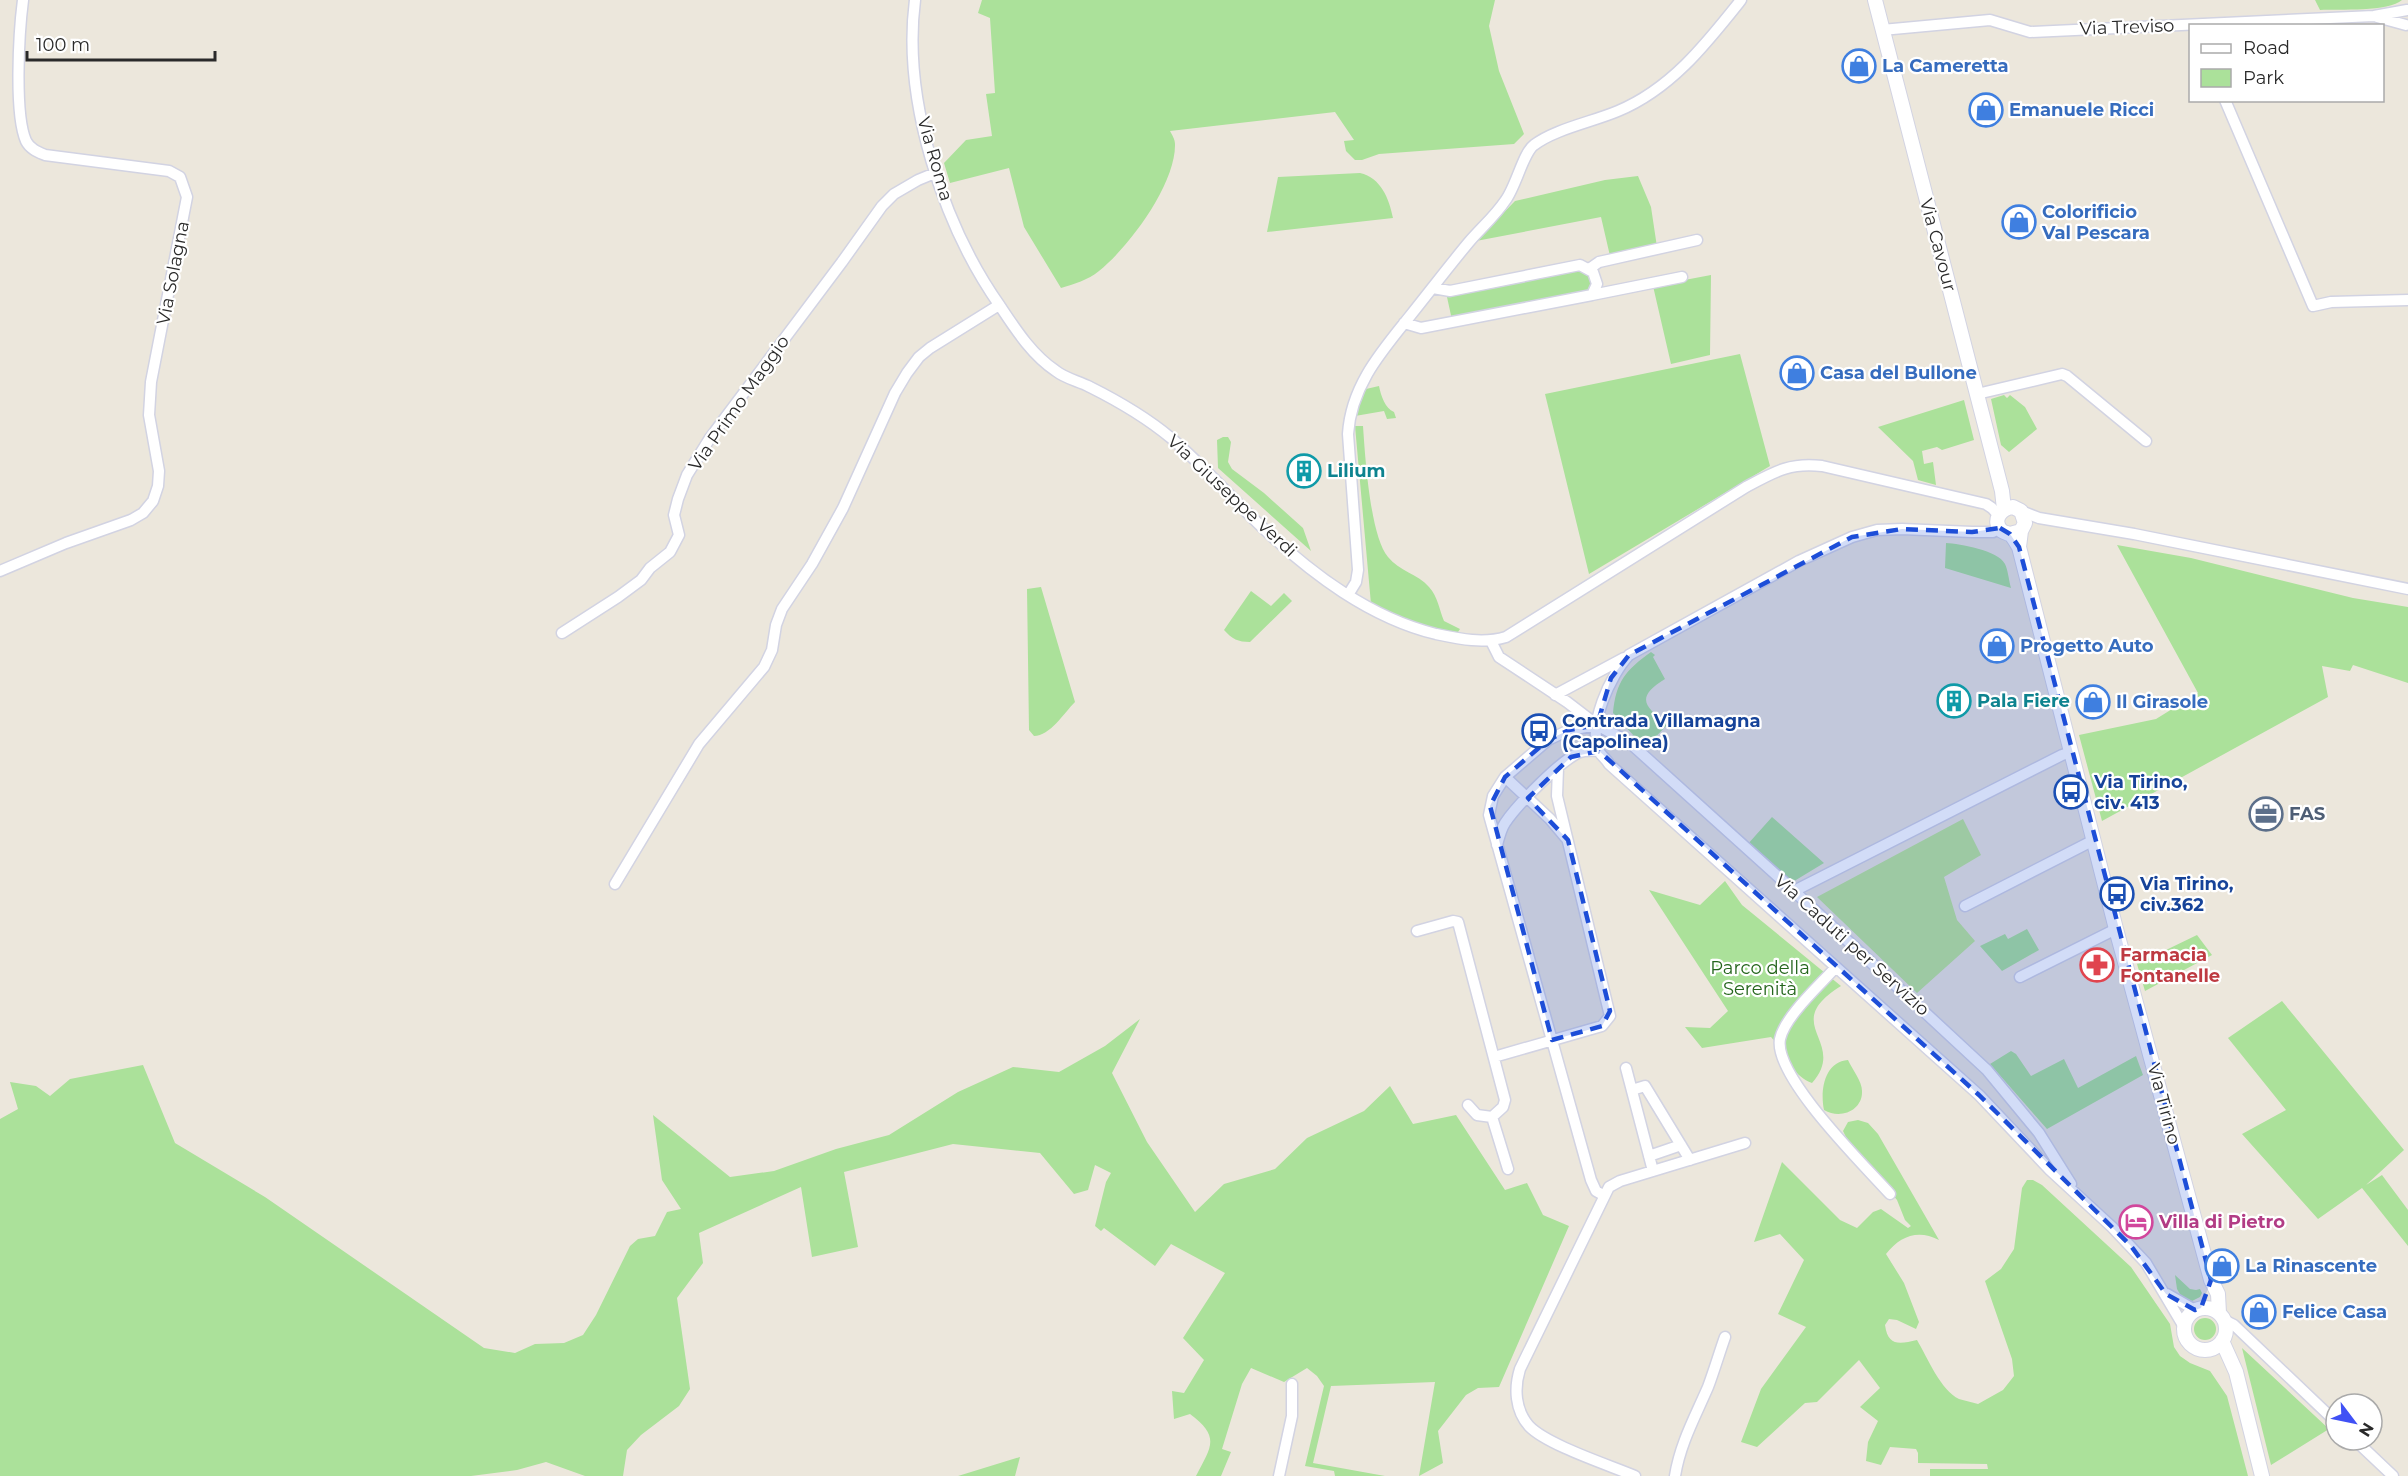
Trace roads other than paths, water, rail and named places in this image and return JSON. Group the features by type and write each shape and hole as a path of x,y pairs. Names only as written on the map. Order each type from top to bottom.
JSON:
{"street":[{"name":"Via Solagna","path":"0,571 66,543 131,520 143,513 153,501 158,486 159,471 149,415 151,382 186,207 186,191 180,177 175,173 45,155 30,146 22,129 20,113 20,39 23,0"},
{"name":"Via Roma","path":"915,0 912,43 915,85 935,173 969,257 999,305"},
{"name":"Via Cavour","path":"1875,0 2002,491 2012,521"},
{"path":"1348,595 1356,582 1358,570 1348,434 1349,418 1359,387 1366,375 1404,323 1506,200 1517,181 1530,148 1557,134 1619,111 1650,94 1698,54 1735,3"},
{"name":"Via Treviso","path":"2218,24 2374,16 2407,9"},
{"path":"2407,9 2407,27"},
{"name":"Via Treviso","path":"2374,16 2407,27"},
{"name":"Via Treviso","path":"1882,30 1990,20 2030,32 2189,25"},
{"path":"2226,102 2313,306 2331,302 2408,300"},
{"name":"Via Primo Maggio","path":"562,633 640,580 650,568 670,552 679,535 674,515 678,499 687,475 710,438 843,262 882,206 894,194 935,173"},
{"path":"1589,269 1599,262 1697,240"},
{"path":"1433,288 1450,291 1576,266 1593,272 1597,284 1592,295"},
{"path":"1404,323 1421,328 1682,277"},
{"path":"615,884 699,744 764,667 772,650 776,625 782,609 812,564 843,508 895,393 907,373 919,357 930,348 999,305"},
{"name":"Via Giuseppe Verdi","path":"999,305 1029,347 1046,364 1058,373 1088,386 1127,408 1170,437 1264,529 1348,595 1396,622 1449,637 1491,641"},
{"path":"1977,394 2062,374 2146,441"},
{"path":"1491,641 1506,637 1524,627 1746,487 1790,466 1822,466 1986,504 2012,521"},
{"path":"1552,693 1629,655 1799,561 1852,537 1877,530 1992,532 2012,521 2039,518 2134,534 2408,589"},
{"name":"Via Tirino","path":"2012,521 2116,929 2211,1280 2218,1294 2222,1317"},
{"name":"Via Caduti per Servizio","path":"1491,641 1499,657 1597,725 1630,743 1987,1070 2039,1133 2078,1194"},
{"path":"1497,844 1503,826 1558,768 1578,753 1599,751 1597,725 1611,678 1629,655"},
{"path":"1597,725 1569,730 1548,740 1504,777 1490,806 1491,825 1591,1180 1596,1191 1603,1195"},
{"name":"Via Caduti per Servizio","path":"1599,751 1610,764 1979,1095 2050,1170 2078,1194 2146,1263 2184,1327"},
{"path":"1794,891 2072,752"},
{"path":"1494,1057 1602,1026 1610,1016 1557,796 1558,768"},
{"path":"1504,777 1550,819 1568,840"},
{"path":"1965,906 2094,840"},
{"path":"1418,931 1453,921 1458,922 1505,1100 1503,1107 1492,1117 1477,1116 1468,1105"},
{"path":"2020,977 2116,929"},
{"name":"Via Caduti per Servizio","path":"1836,967 1796,1012 1783,1031 1780,1040 1781,1057 1799,1090 1890,1194"},
{"path":"1626,1068 1653,1171"},
{"path":"1632,1090 1645,1086 1690,1160"},
{"path":"1492,1117 1508,1169"},
{"path":"1635,1476 1542,1435 1530,1427 1523,1416 1516,1392 1516,1381 1603,1195 1609,1187 1620,1181 1745,1143"},
{"path":"1649,1156 1681,1145"},
{"path":"2211,1280 2209,1292 2198,1309 2190,1315 2184,1327 2186,1337 2192,1346 2207,1350 2237,1381"},
{"name":"Via Caduti per Servizio","path":"2166,1294 2198,1309"},
{"path":"2198,1309 2214,1310 2234,1325 2324,1411"},
{"path":"2207,1350 2222,1341 2226,1331 2222,1317"},
{"path":"1675,1476 1678,1457 1685,1437 1708,1386 1725,1337"},
{"path":"2222,1341 2236,1372 2262,1476"},
{"path":"1279,1476 1293,1416 1292,1384"},
{"path":"2368,1452 2393,1476"}],"place":[{"name":"La Cameretta","path":"1859,66"},
{"name":"Emanuele Ricci","path":"1986,110"},
{"name":"Colorificio Val Pescara","path":"2019,222"},
{"name":"Casa del Bullone","path":"1797,373"},
{"name":"Lilium","path":"1304,471"},
{"name":"Progetto Auto","path":"1997,646"},
{"name":"Pala Fiere","path":"1954,701"},
{"name":"Il Girasole","path":"2093,702"},
{"name":"Contrada Villamagna (Capolinea)","path":"1539,731"},
{"name":"Via Tirino, civ. 413","path":"2071,792"},
{"name":"FAS","path":"2266,814"},
{"name":"Via Tirino, civ.362","path":"2117,894"},
{"name":"Farmacia Fontanelle","path":"2097,965"},
{"name":"Villa di Pietro","path":"2136,1222"},
{"name":"La Rinascente","path":"2222,1266"},
{"name":"Felice Casa","path":"2259,1312"}],"park label":[{"name":"Parco della Serenità","path":"1760,978"}]}
